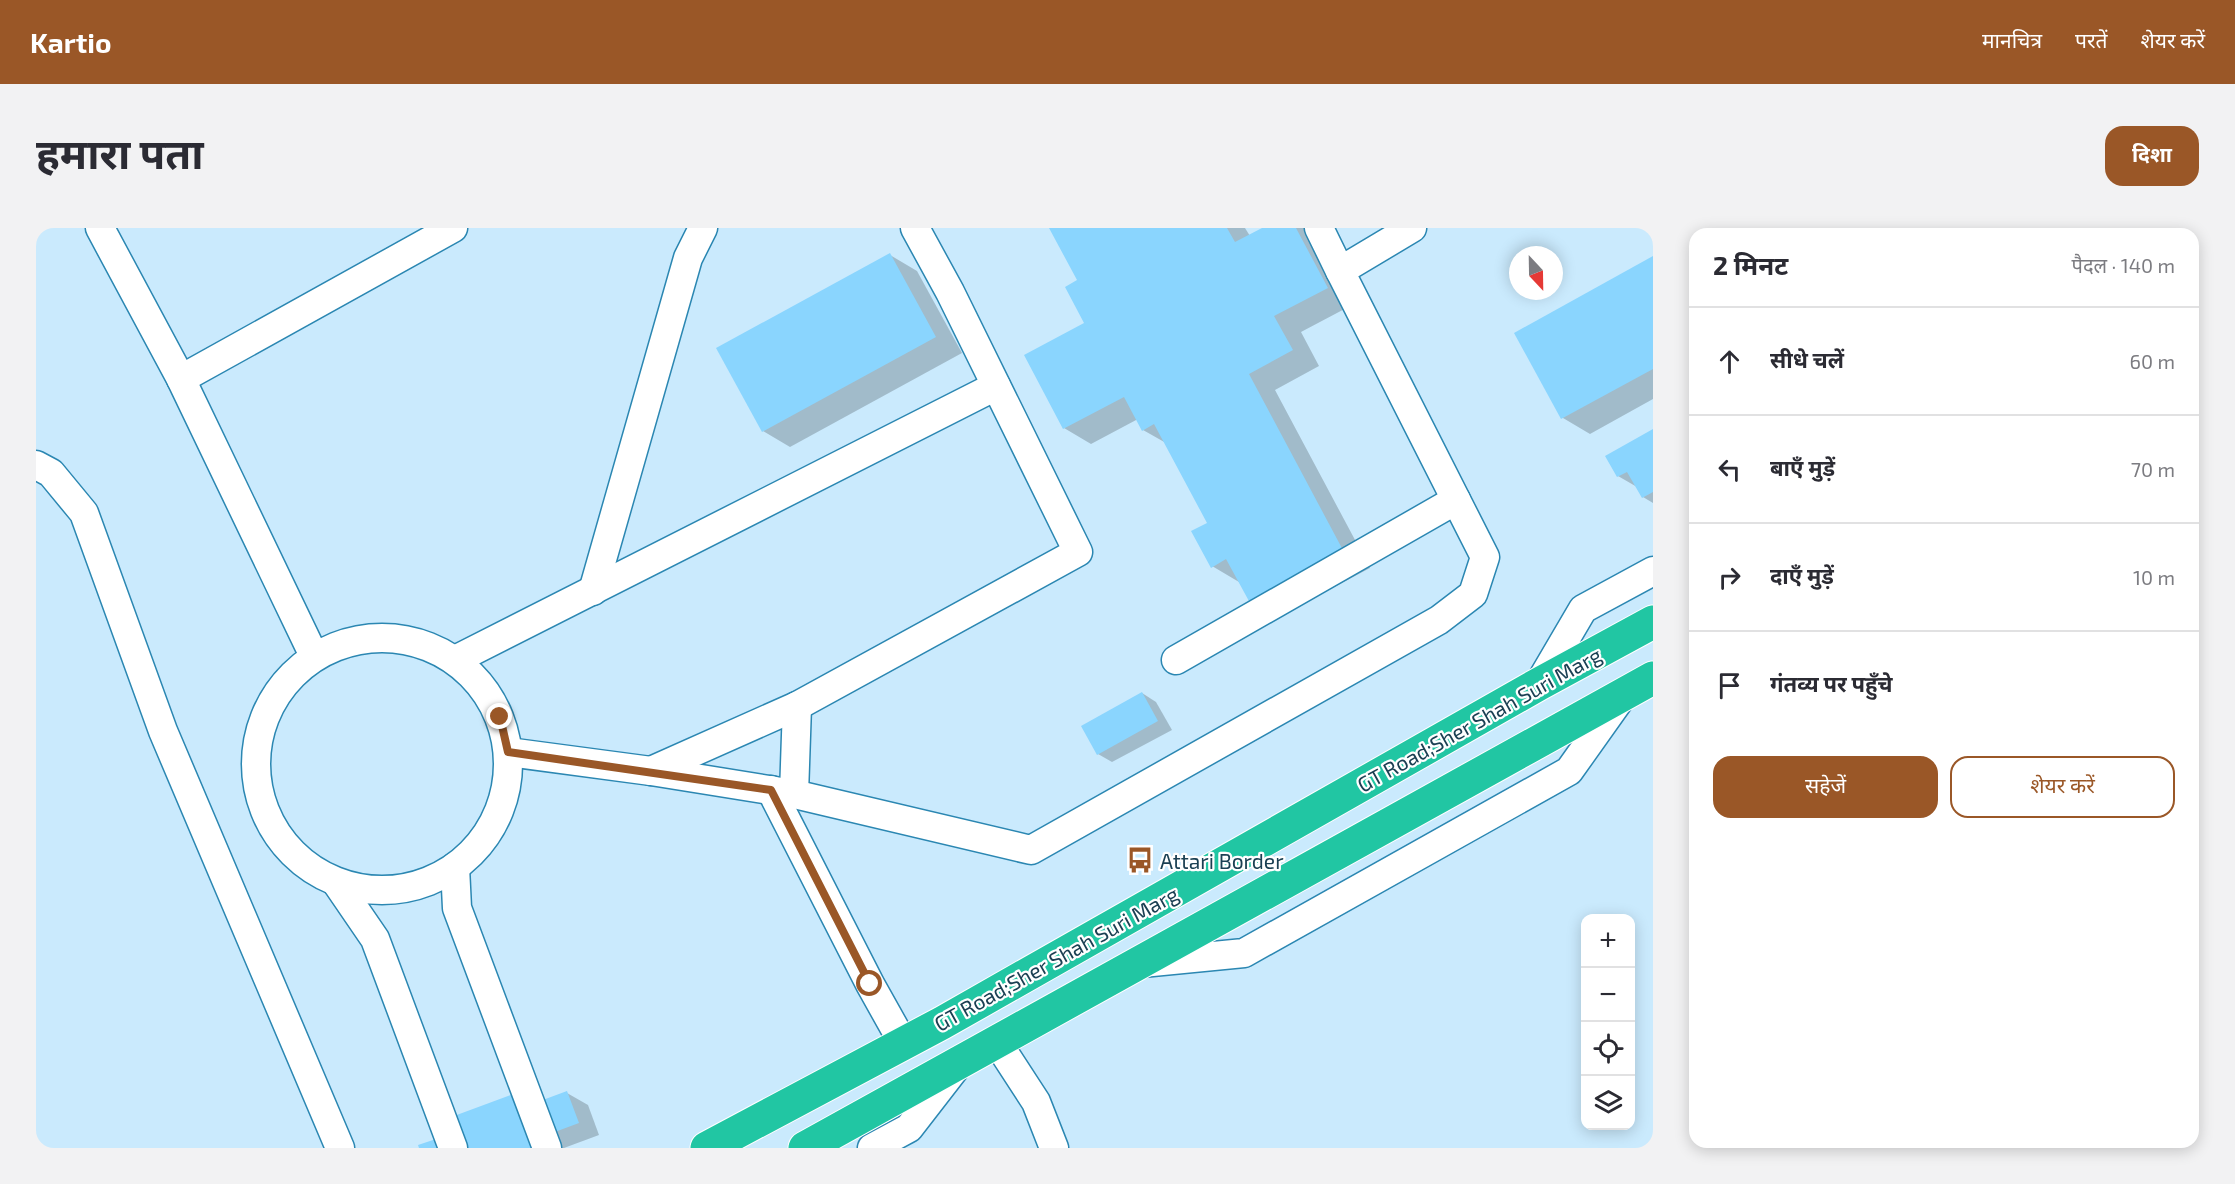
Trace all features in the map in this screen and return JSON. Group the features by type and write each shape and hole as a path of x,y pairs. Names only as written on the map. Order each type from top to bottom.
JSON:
{"highway":[{"name":"GT Road;Sher Shah Suri Marg","path":"707,1148 903,1043 1653,622"},
{"path":"805,1148 1653,678"}],"street":[{"path":"100,228 181,379 314,656"},
{"path":"181,379 453,228"},
{"path":"593,591 687,258 703,228"},
{"path":"651,771 797,706 1078,552 950,292 915,228"},
{"path":"508,752 651,771 782,792 1032,850 1439,620 1473,594 1485,557 1319,228"},
{"path":"1340,271 1412,228"},
{"path":"455,660 996,386"},
{"path":"36,465 51,473 84,513 163,731 340,1148"},
{"path":"1176,660 1456,500"},
{"path":"1539,684 1583,609 1653,571"},
{"path":"385,637 422,644 455,660 482,685 500,717 508,752 507,785 497,816 479,844 455,867 418,885 377,890 336,882 301,862 274,832 259,796 254,756 263,717 284,683 314,656 348,642 385,637"},
{"path":"797,706 782,792 870,984 903,1043"},
{"path":"455,867 457,908 547,1148"},
{"path":"336,882 375,939 453,1148"},
{"path":"997,1042 1036,1102 1054,1148"},
{"path":"872,1148 909,1128 959,1063"}],"building":[{"path":"1049,228 1227,228 1235,242 1262,228 1296,228 1328,288 1274,316 1293,350 1249,374 1344,552 1250,603 1226,559 1211,568 1191,531 1207,523 1154,424 1142,431 1124,397 1063,429 1024,355 1084,323 1065,287 1077,280"},
{"path":"890,253 936,337 762,432 716,348"},
{"path":"1653,256 1653,369 1561,419 1514,333"},
{"path":"1653,429 1653,492 1642,498 1627,472 1617,477 1605,456"},
{"path":"1142,692 1158,721 1097,755 1081,726"},
{"path":"567,1091 579,1123 536,1139 539,1148 419,1148 418,1145 460,1131 454,1116 519,1092 524,1107"}],"place":[{"name":"Attari Border","path":"1140,860"}],"route":[{"path":"500,717 508,752 771,790 870,984"}]}
